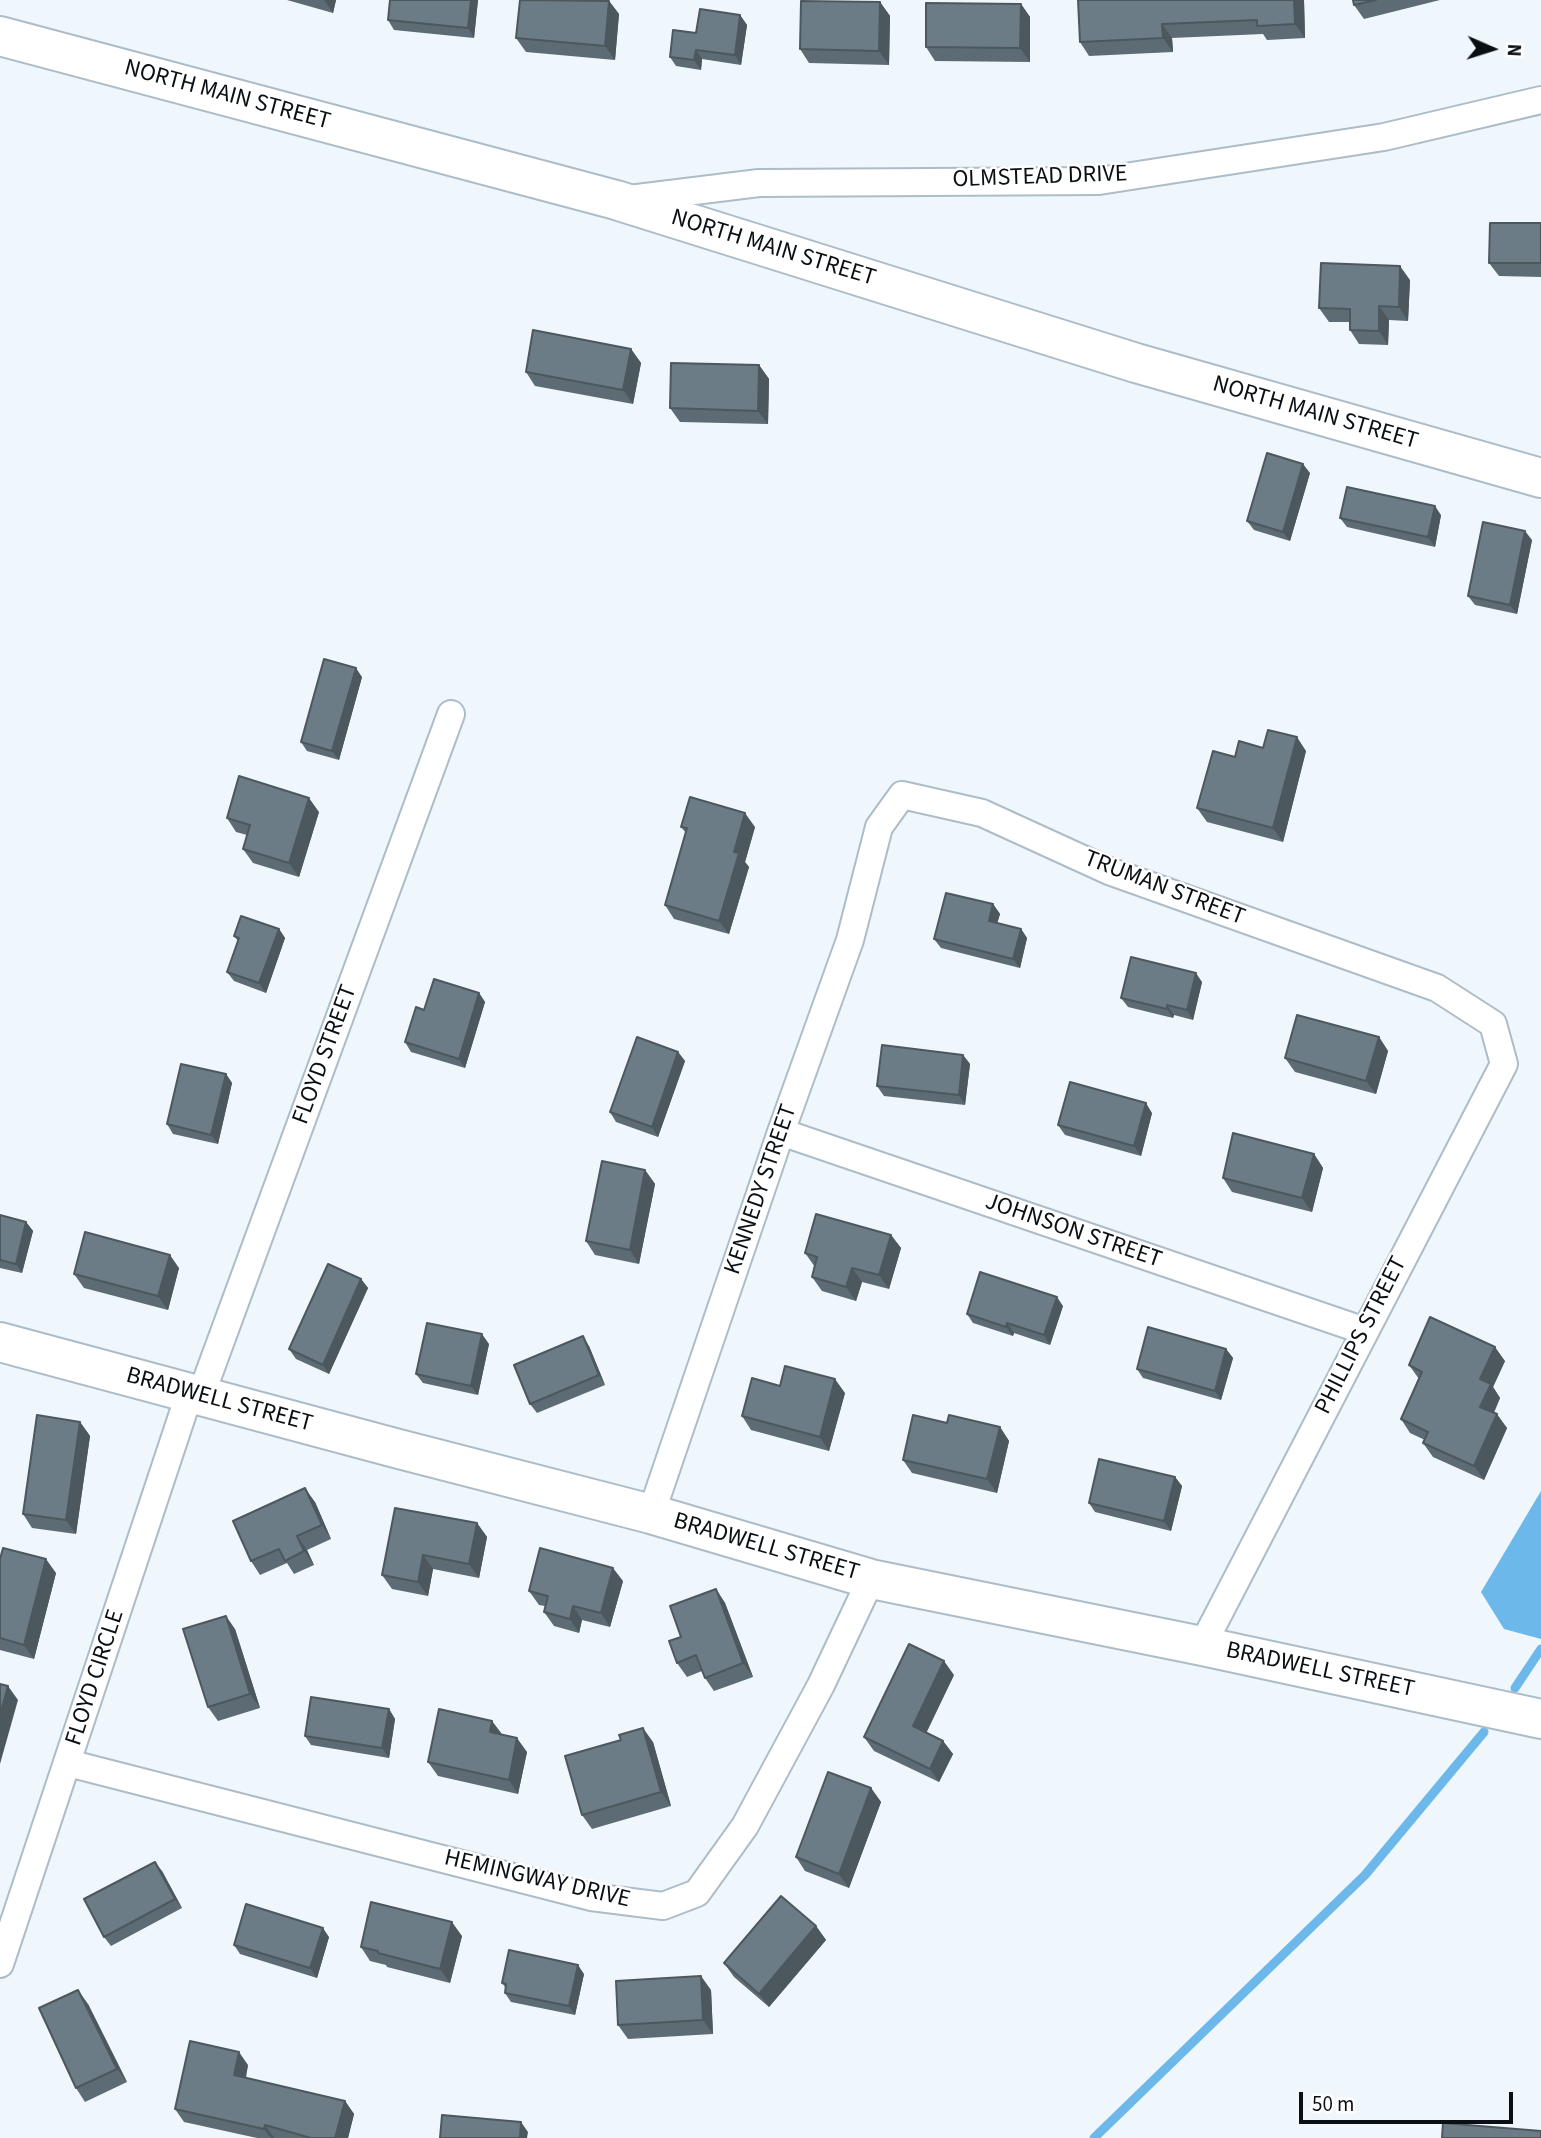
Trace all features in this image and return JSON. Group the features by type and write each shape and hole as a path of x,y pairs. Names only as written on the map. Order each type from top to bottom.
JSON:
{"street":[{"name":"NORTH MAIN STREET","path":"0,36 617,200 1136,363 1541,478"},
{"name":"OLMSTEAD DRIVE","path":"617,200 759,183 1099,181 1384,137 1541,100"},
{"name":"FLOYD STREET","path":"196,1394 451,714"},
{"name":"TRUMAN STREET","path":"868,864 879,827 902,795 982,813 1109,871 1437,988 1493,1024"},
{"name":"KENNEDY STREET","path":"651,1514 781,1132 850,940 868,864"},
{"name":"PHILLIPS STREET","path":"1202,1646 1504,1064 1493,1024"},
{"name":"JOHNSON STREET","path":"781,1132 1364,1331"},
{"name":"BRADWELL STREET","path":"0,1342 651,1514 871,1579 1202,1646 1541,1719"},
{"name":"FLOYD CIRCLE","path":"0,1964 196,1394"},
{"name":"HEMINGWAY DRIVE","path":"68,1763 591,1898 663,1906 697,1893 745,1826 821,1685 871,1579"}],"water":[{"path":"1541,1491 1541,1639 1504,1629 1481,1592"}],"building":[{"path":"390,0 471,0 468,28 388,20"},
{"path":"520,0 609,1 605,46 516,38"},
{"path":"1078,0 1294,0 1295,24 1257,26 1257,20 1162,24 1163,38 1080,42"},
{"path":"1353,0 1376,0 1354,5"},
{"path":"801,1 880,2 879,51 800,49"},
{"path":"926,3 1021,4 1020,48 926,47"},
{"path":"700,9 740,15 735,55 696,50 694,60 670,57 673,30 696,33"},
{"path":"1490,223 1541,223 1541,263 1489,263"},
{"path":"1321,263 1400,266 1399,307 1379,306 1379,331 1350,330 1350,309 1319,308"},
{"path":"533,330 631,349 623,390 526,372"},
{"path":"671,363 759,365 758,411 670,408"},
{"path":"1267,453 1303,464 1283,532 1247,521"},
{"path":"1347,487 1435,506 1428,537 1340,518"},
{"path":"1483,522 1525,531 1510,605 1468,596"},
{"path":"324,659 356,668 332,751 301,742"},
{"path":"1268,730 1297,737 1273,828 1197,808 1213,751 1235,757 1239,741 1263,748"},
{"path":"239,776 309,798 289,863 243,849 250,825 227,818"},
{"path":"690,797 745,813 734,852 739,853 719,921 665,905 687,828 681,827"},
{"path":"946,893 993,904 989,921 1021,929 1013,959 934,939"},
{"path":"241,916 279,929 259,983 227,972 239,938 234,936"},
{"path":"1131,957 1196,973 1187,1010 1167,1005 1167,1009 1121,998"},
{"path":"434,979 479,993 459,1059 405,1042 416,1007 424,1010"},
{"path":"1297,1015 1379,1037 1366,1081 1285,1058"},
{"path":"637,1037 678,1052 652,1127 610,1112"},
{"path":"882,1045 963,1055 959,1095 877,1086"},
{"path":"181,1064 226,1074 211,1135 167,1124"},
{"path":"1070,1082 1146,1103 1134,1146 1058,1125"},
{"path":"1233,1133 1314,1154 1302,1198 1223,1178"},
{"path":"602,1161 645,1170 630,1250 586,1241"},
{"path":"816,1214 891,1235 879,1275 852,1268 846,1287 812,1277 817,1257 805,1253"},
{"path":"0,1215 26,1222 16,1264 0,1260"},
{"path":"85,1232 170,1255 158,1296 74,1274"},
{"path":"328,1264 361,1279 323,1365 289,1349"},
{"path":"980,1272 1057,1297 1044,1335 1007,1323 1006,1327 967,1314"},
{"path":"1430,1317 1495,1347 1480,1379 1491,1384 1480,1407 1497,1414 1474,1466 1423,1443 1428,1432 1401,1419 1422,1372 1409,1365"},
{"path":"427,1323 482,1334 471,1386 416,1374"},
{"path":"1148,1327 1226,1349 1215,1391 1137,1369"},
{"path":"583,1336 599,1375 530,1404 514,1365"},
{"path":"785,1366 835,1379 820,1437 742,1416 752,1378 780,1386"},
{"path":"37,1415 80,1422 66,1520 23,1514"},
{"path":"913,1415 947,1423 949,1415 1000,1427 987,1479 903,1460"},
{"path":"1099,1459 1175,1477 1164,1521 1089,1503"},
{"path":"305,1488 322,1525 297,1536 304,1551 285,1561 279,1549 251,1561 233,1521"},
{"path":"395,1508 477,1523 469,1564 423,1555 418,1582 382,1575"},
{"path":"3,1548 46,1559 24,1645 0,1638 0,1559"},
{"path":"540,1548 613,1568 601,1613 573,1606 570,1619 544,1612 548,1596 529,1591"},
{"path":"716,1589 743,1663 705,1678 696,1655 677,1663 669,1641 681,1637 670,1606"},
{"path":"226,1616 250,1694 208,1707 183,1629"},
{"path":"909,1644 944,1661 913,1726 943,1741 930,1769 864,1737"},
{"path":"0,1684 8,1686 0,1715"},
{"path":"311,1697 389,1709 382,1748 305,1736"},
{"path":"439,1709 492,1721 490,1732 517,1738 509,1780 428,1762"},
{"path":"643,1728 661,1792 582,1815 565,1756 621,1740 619,1735"},
{"path":"828,1772 871,1788 839,1874 796,1857"},
{"path":"155,1862 175,1899 104,1937 84,1899"},
{"path":"781,1896 816,1926 759,1994 724,1963"},
{"path":"371,1902 452,1922 440,1969 361,1947"},
{"path":"246,1904 323,1928 310,1968 234,1945"},
{"path":"509,1950 578,1965 569,2006 505,1993 506,1984 502,1983"},
{"path":"701,1976 703,2020 618,2025 616,1981"},
{"path":"78,1990 117,2069 76,2088 39,2008"},
{"path":"190,2041 239,2052 234,2075 345,2101 335,2138 311,2138 265,2125 264,2129 175,2109"},
{"path":"442,2115 521,2122 520,2138 440,2138"},
{"path":"1443,2123 1541,2131 1541,2138 1442,2138"}],"waterway":[{"path":"1515,1688 1541,1649"},
{"path":"1094,2138 1365,1875 1484,1732"}]}
